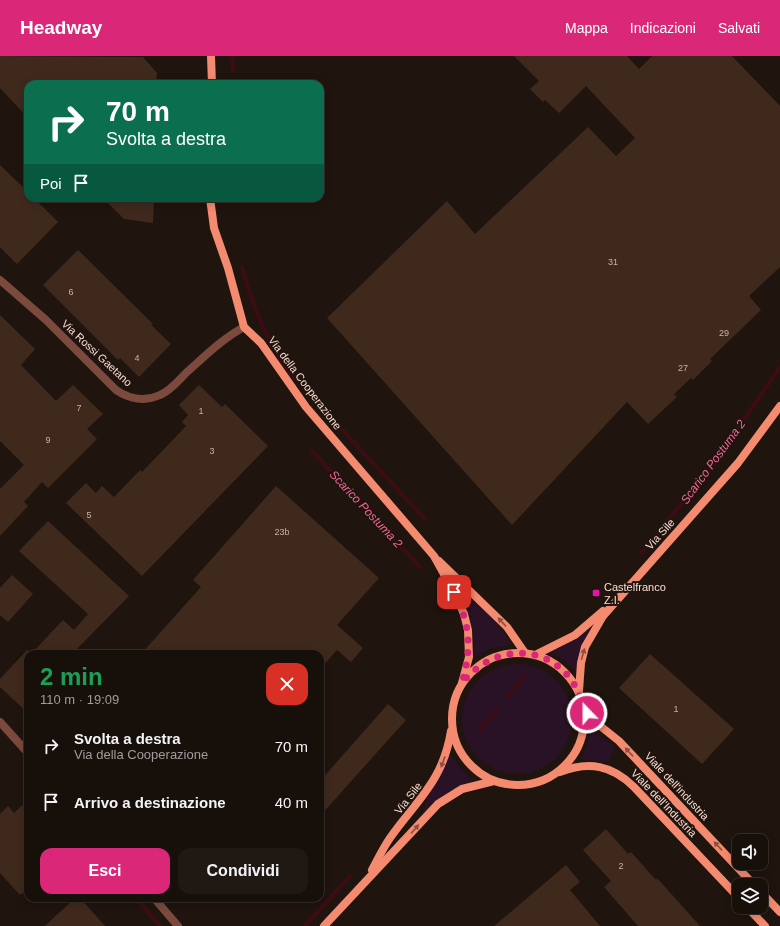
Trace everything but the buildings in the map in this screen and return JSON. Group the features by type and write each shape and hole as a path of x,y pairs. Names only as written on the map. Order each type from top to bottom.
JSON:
{"street":[{"path":"211,56 212,80"},
{"path":"211,202 214,228 228,268 244,327"},
{"name":"Via Rossi Gaetano","path":"0,280 46,320 116,390 124,396 139,399 152,398 166,392 226,337 244,327"},
{"name":"Via della Cooperazione","path":"244,327 261,343 306,407 434,556 498,618 525,653"},
{"name":"Via Sile","path":"579,693 581,663 585,647 593,631 615,601 738,463 780,406"},
{"name":"Via della Cooperazione","path":"434,556 460,603 467,623 469,653 462,683"},
{"name":"Via Sile","path":"536,655 575,634 615,601"},
{"path":"515,653 536,655 551,662 565,672 579,693 583,704 584,724 579,744 569,762 554,775 535,783 524,785 514,785 494,781 475,770 461,754 456,744 452,724 454,702 462,683 476,667 494,657 515,653"},
{"name":"Viale dell'industria","path":"583,704 590,717 619,741 747,878"},
{"path":"0,722 24,749"},
{"name":"Via Sile","path":"367,878 391,838 425,795 435,779 446,752 452,724"},
{"name":"Viale dell'Industria","path":"554,775 571,769 588,766 607,769 619,774 634,787 732,891"},
{"name":"Via Sile","path":"324,926 367,878 404,842 438,804 447,797 462,790 494,781"},
{"path":"768,899 780,912"},
{"path":"157,902 178,926"},
{"path":"754,914 765,926"}],"shaded area":[{"path":"447,573 490,616 506,635 512,645 492,648 473,658 474,635 472,624 459,592"},
{"path":"591,626 581,647 576,672 565,661 551,652 575,640"},
{"path":"517,664 538,668 548,673 556,680 563,688 568,698 572,719 568,740 563,750 556,758 548,765 538,770 517,774 496,770 486,765 478,758 471,750 466,740 462,719 466,698 471,688 478,680 486,673 496,668"},
{"path":"591,730 615,747 608,762 581,759"},
{"path":"450,754 461,769 473,781 449,791 423,813 428,796 440,776"}],"waterway":[{"path":"232,56 233,71"},
{"path":"242,267 259,317 276,352 283,363 324,410"},
{"name":"Scarico Postuma 2","path":"641,553 711,468 780,367"},
{"path":"332,419 425,519"},
{"name":"Scarico Postuma 2","path":"312,451 420,567"},
{"name":"Scarico Postuma 2","path":"507,697 524,677"},
{"path":"479,731 496,710"},
{"path":"305,926 350,876"},
{"path":"139,902 160,926"}],"place":[{"name":"Castelfranco Z.I.","path":"596,593"}],"route":[{"path":"454,592 460,603 468,630 468,657 462,683 476,667 494,657 515,653 536,655 551,662 565,672 575,685 587,713"}]}
